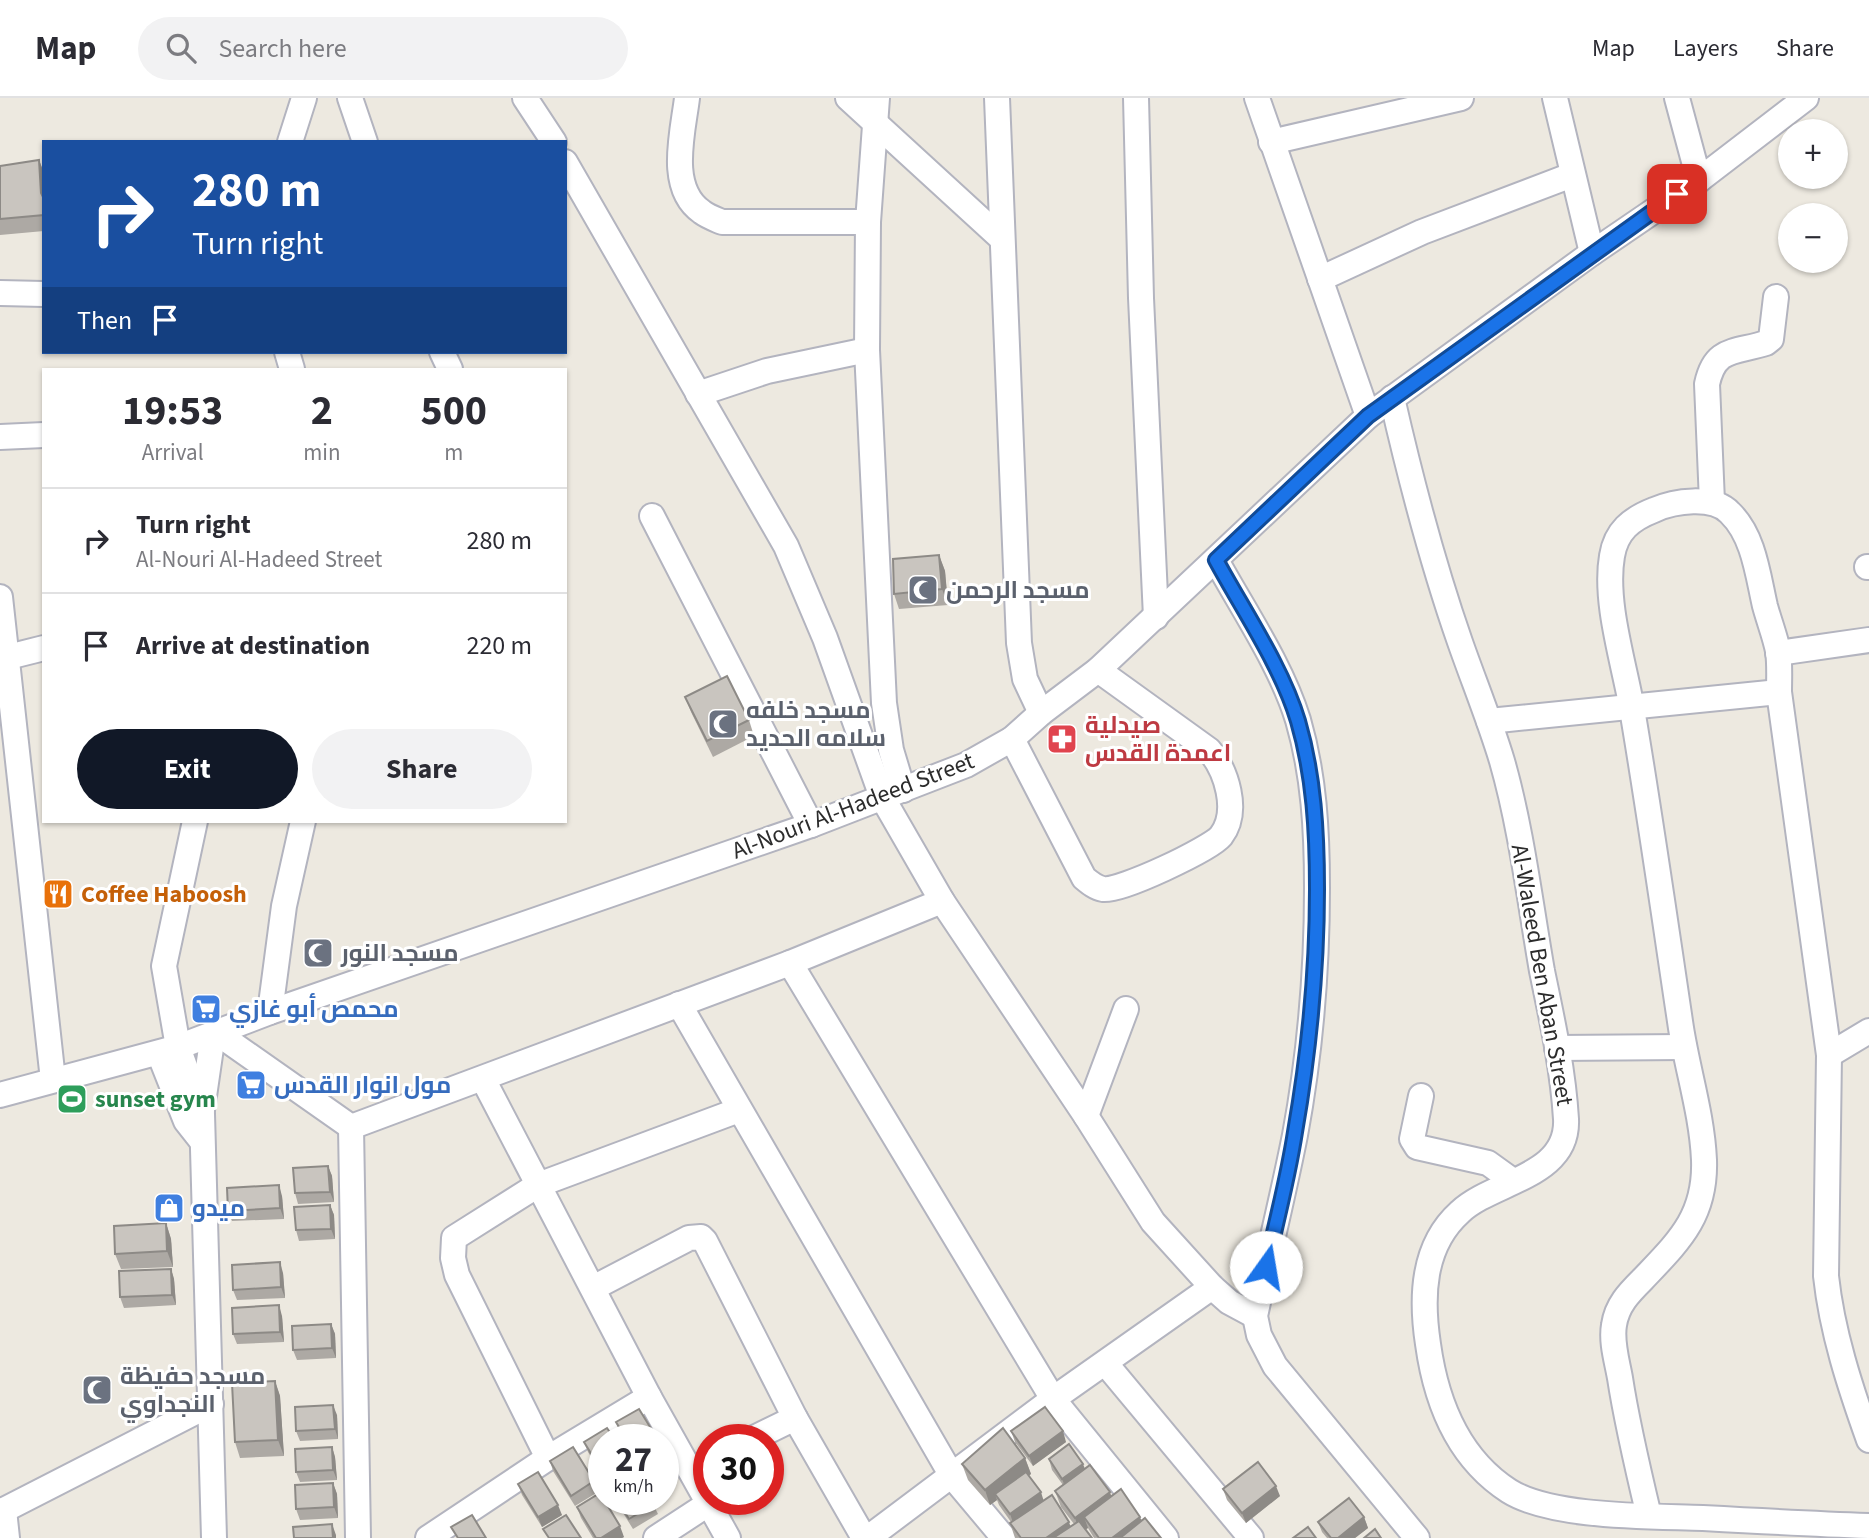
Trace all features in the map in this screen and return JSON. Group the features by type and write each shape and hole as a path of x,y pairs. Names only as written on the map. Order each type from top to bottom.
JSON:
{"street":[{"path":"291,140 304,98"},
{"path":"350,98 364,140"},
{"path":"525,98 553,140"},
{"path":"687,98 680,171 691,201 701,212 722,222 868,222"},
{"path":"848,98 875,110 1002,239"},
{"path":"997,98 1018,643 1025,679 1041,713"},
{"path":"1136,98 1141,298 1156,617"},
{"path":"1257,98 1368,416"},
{"path":"1271,142 1461,98"},
{"path":"1555,98 1592,253"},
{"path":"1678,98 1699,180"},
{"name":"Al-Nouri Al-Hadeed Street","path":"0,1095 169,1050 270,1012 811,825 966,765 1012,739 1041,713 1098,670 1368,416 1592,253 1699,180 1804,99"},
{"path":"875,110 868,222 867,350 884,703 891,750 892,793"},
{"path":"567,165 786,546 892,793 942,901 1086,1116 1153,1222 1212,1287 1229,1302 1255,1316"},
{"path":"1320,279 1422,232 1572,175"},
{"path":"0,293 42,294"},
{"path":"1712,502 1707,384 1710,371 1720,356 1766,343 1771,339 1776,297"},
{"path":"698,394 767,371 867,350"},
{"name":"Al-Waleed Ben Aban Street","path":"1392,398 1427,540 1489,721 1513,804 1557,1048 1566,1120 1562,1143 1546,1164 1483,1196 1460,1212 1433,1251 1425,1278 1423,1315 1440,1401 1448,1421 1466,1450 1487,1474 1511,1492 1551,1508 1868,1530"},
{"path":"0,437 42,435"},
{"path":"1649,1516 1626,1415 1614,1345 1614,1324 1622,1301 1681,1239 1698,1209 1704,1183 1704,1158 1698,1109 1684,1047 1632,707 1610,590 1611,558 1616,538 1628,523 1667,504 1712,502 1729,511 1741,528 1751,551 1778,653 1779,692 1829,1055 1826,1276 1840,1349 1869,1440"},
{"path":"652,516 811,825"},
{"path":"1216,560 1281,678 1308,762 1315,814 1317,936 1306,1061 1295,1135 1255,1316 1259,1335 1275,1366 1417,1538"},
{"path":"0,597 3,658 34,816 53,1080"},
{"path":"1778,653 1869,640"},
{"path":"3,658 42,648"},
{"path":"1012,739 1084,878 1092,885 1104,889 1125,885 1179,862 1221,836 1227,824 1230,804 1225,776 1217,759 1209,750 1098,670"},
{"path":"1489,721 1779,692"},
{"path":"195,823 164,967 169,1050 186,1121 201,1140"},
{"path":"270,1012 284,906 303,823"},
{"path":"351,1127 790,963 942,901"},
{"path":"790,963 1054,1399 1166,1538"},
{"path":"679,1004 952,1476 1004,1538"},
{"path":"1086,1116 1126,1009"},
{"path":"1829,1055 1869,1031"},
{"path":"214,1538 205,1182 201,1140 202,1114 215,1034 351,1127"},
{"path":"1557,1048 1684,1047"},
{"path":"169,1050 202,1114"},
{"path":"483,1079 649,1397 693,1456"},
{"path":"1421,1096 1412,1139 1417,1147 1488,1163 1513,1181"},
{"path":"548,1458 457,1275 452,1250 454,1238 538,1185 739,1110"},
{"path":"351,1127 358,1538"},
{"path":"593,1288 689,1238 701,1237 710,1248 795,1418 866,1538 1054,1399 1212,1287"},
{"path":"1106,1364 1251,1538"},
{"path":"428,1538 548,1458 649,1397"},
{"path":"7,1538 2,1511 211,1404"},
{"path":"783,1424 795,1418"},
{"path":"656,1538 693,1514"},
{"path":"714,1515 728,1538"}],"building":[{"path":"39,160 42,215 0,219 0,166"},
{"path":"939,555 942,589 894,594 893,559"},
{"name":"مسجد خلفه سلامه الحديد","path":"727,676 749,720 707,741 685,697"},
{"path":"328,1166 330,1192 295,1193 293,1168"},
{"path":"279,1185 280,1208 228,1211 227,1188"},
{"path":"330,1205 331,1229 296,1230 294,1207"},
{"path":"166,1223 167,1251 115,1254 114,1226"},
{"path":"280,1262 281,1287 233,1290 232,1265"},
{"path":"171,1269 172,1295 120,1297 119,1271"},
{"path":"279,1305 280,1332 233,1334 232,1308"},
{"path":"331,1324 332,1348 293,1350 292,1326"},
{"path":"275,1381 278,1440 235,1442 232,1383"},
{"path":"333,1405 335,1429 296,1431 295,1407"},
{"path":"1045,1407 1063,1431 1029,1456 1011,1431"},
{"path":"639,1409 648,1424 617,1424 616,1422"},
{"path":"1003,1428 1025,1458 985,1490 962,1464"},
{"path":"1069,1444 1083,1464 1062,1479 1049,1459"},
{"path":"332,1447 333,1470 296,1472 295,1449"},
{"path":"573,1447 588,1471 588,1485 571,1496 550,1461"},
{"path":"1258,1462 1276,1486 1242,1513 1223,1489"},
{"path":"1090,1465 1110,1492 1075,1518 1055,1491"},
{"path":"538,1472 558,1505 538,1517 518,1484"},
{"path":"1026,1472 1041,1492 1010,1514 995,1494"},
{"path":"333,1483 334,1507 296,1509 295,1485"},
{"path":"1121,1489 1140,1517 1112,1538 1099,1538 1084,1517"},
{"path":"1052,1495 1069,1522 1046,1538 1021,1538 1010,1523"},
{"path":"1349,1498 1364,1517 1338,1538 1331,1538 1318,1522"},
{"path":"588,1500 588,1515 613,1515 620,1526 601,1538 596,1538 577,1507"},
{"path":"472,1515 486,1538 458,1538 451,1527"},
{"path":"566,1515 581,1538 549,1538 543,1529"},
{"path":"1145,1518 1161,1538 1120,1538"},
{"path":"1079,1521 1092,1538 1053,1538"},
{"path":"332,1524 333,1538 294,1538 293,1527"},
{"path":"1308,1527 1316,1538 1293,1538"},
{"path":"1375,1529 1381,1538 1364,1538"}],"place":[{"name":"مسجد الرحمن","path":"923,590"},
{"name":"مسجد خلفه سلامه الحديد","path":"723,724"},
{"name":"صيدلية اعمدة القدس","path":"1062,739"},
{"name":"Coffee Haboosh","path":"58,894"},
{"name":"مسجد النور","path":"318,953"},
{"name":"محمص أبو غازي","path":"206,1009"},
{"name":"مول انوار القدس","path":"251,1085"},
{"name":"sunset gym","path":"72,1099"},
{"name":"ميدو","path":"169,1208"},
{"name":"مسجد حفيظة النجداوي","path":"97,1390"}],"route":[{"path":"1266,1267 1295,1135 1306,1061 1317,936 1315,814 1308,762 1297,719 1281,678 1216,560 1368,416 1677,194"}]}
